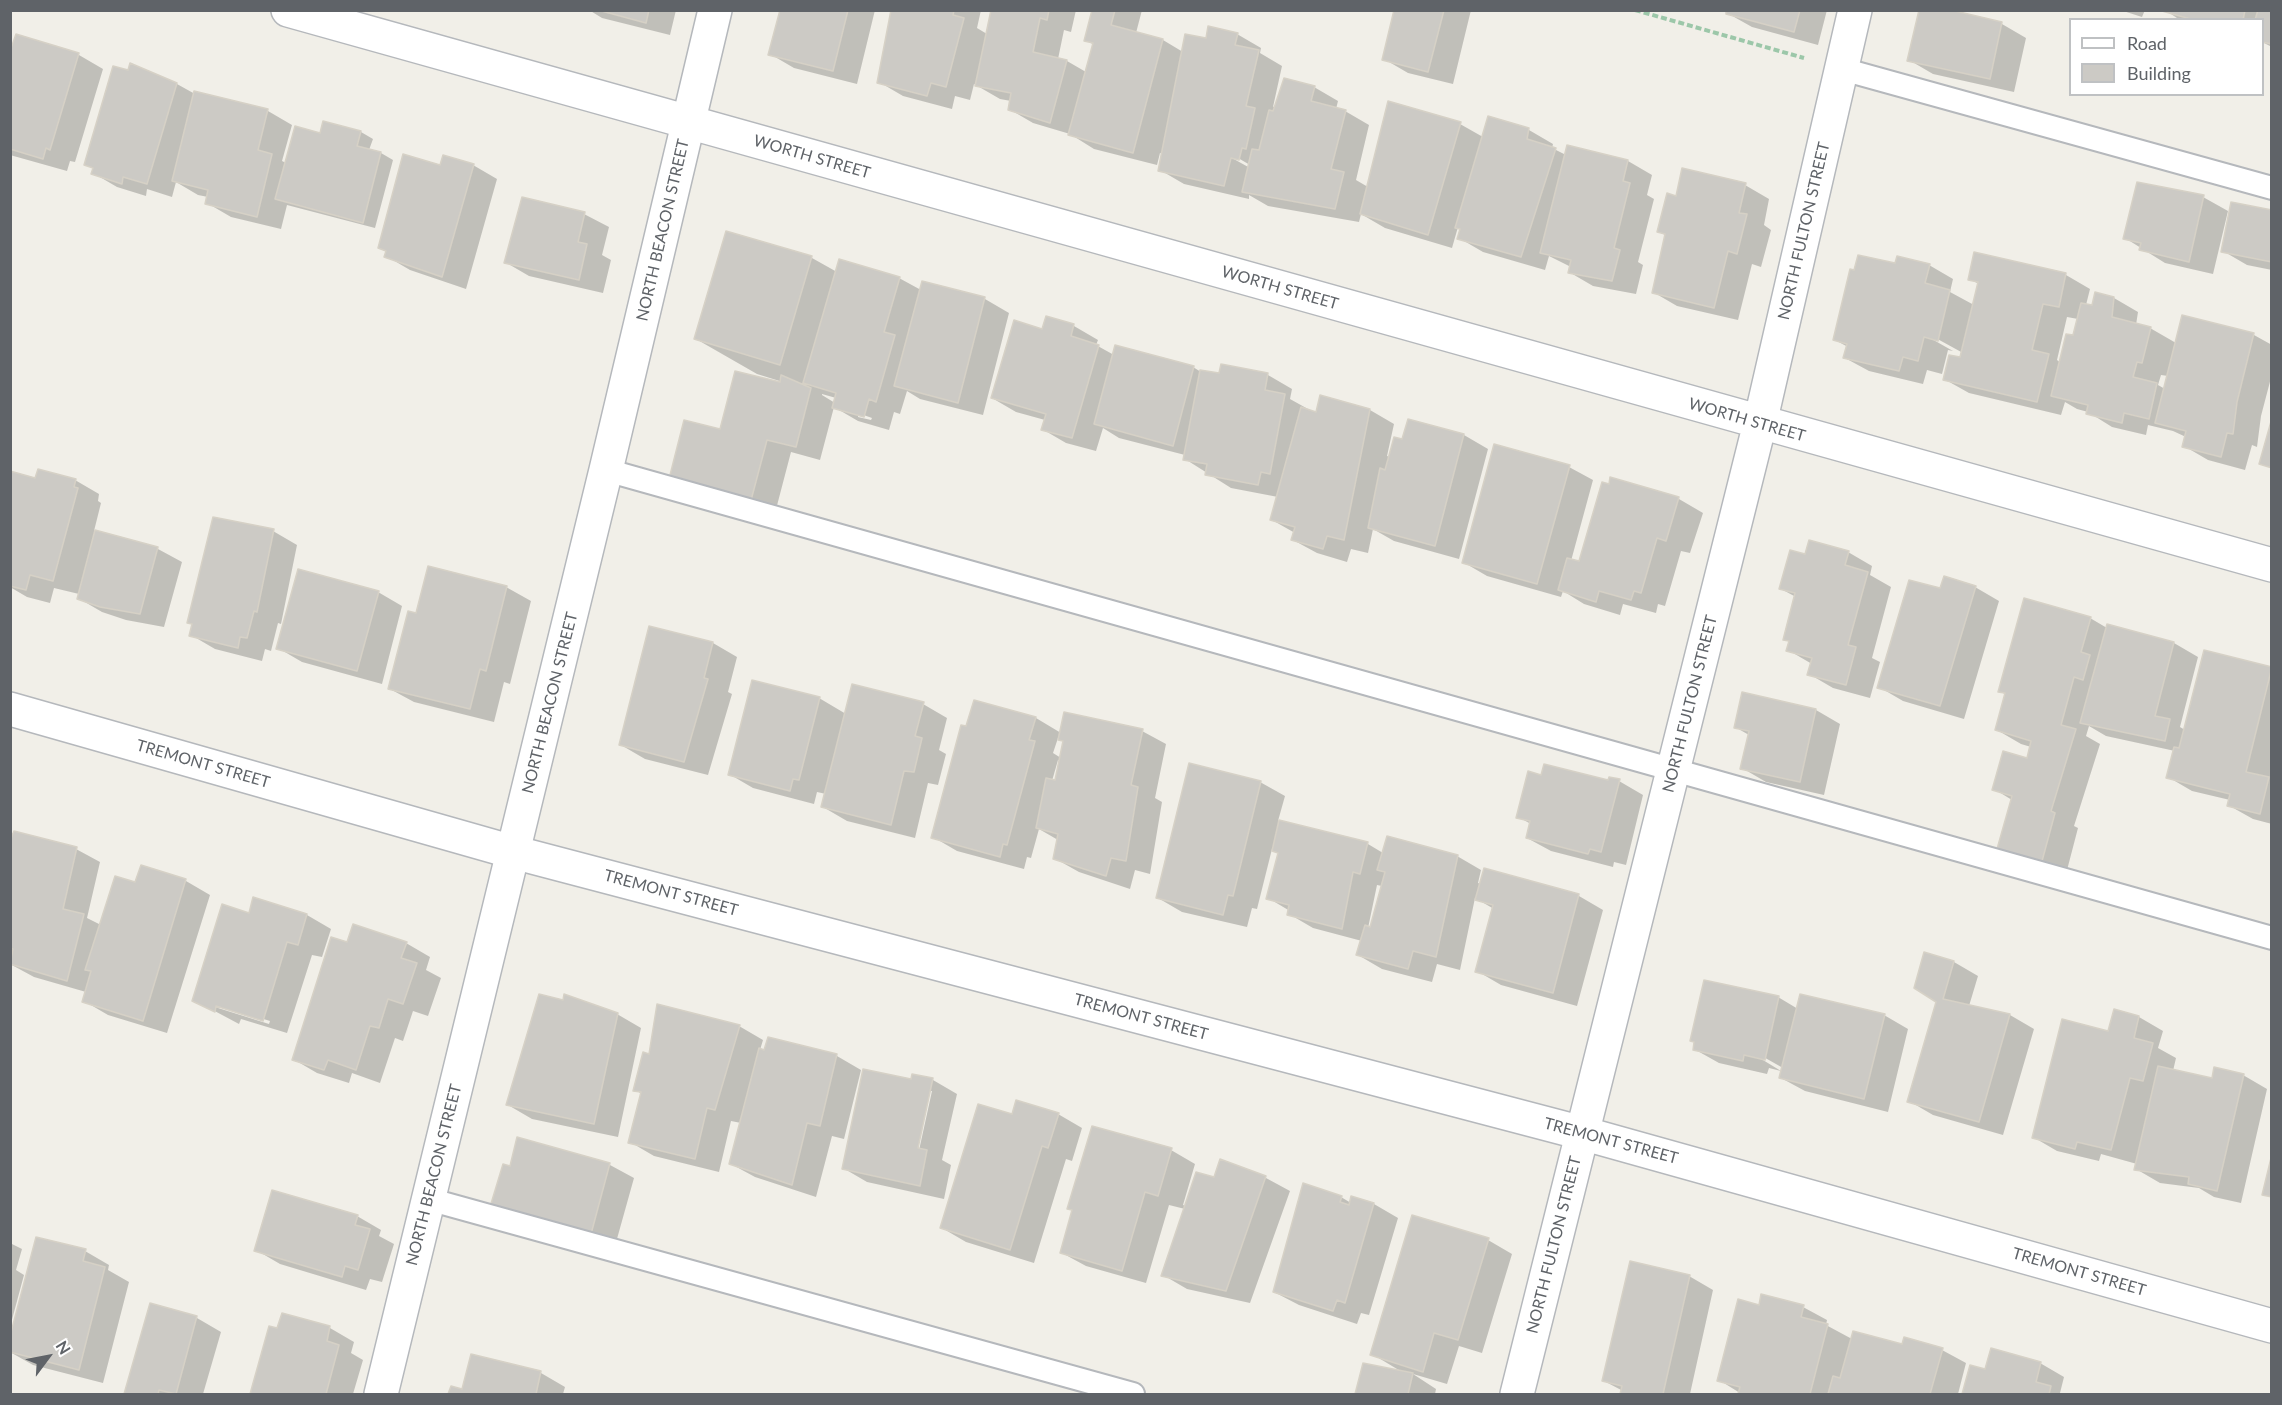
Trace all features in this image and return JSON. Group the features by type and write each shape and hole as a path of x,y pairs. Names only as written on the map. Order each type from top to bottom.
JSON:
{"street":[{"name":"WORTH STREET","path":"288,10 2271,565"},
{"name":"NORTH BEACON STREET","path":"381,1395 716,10"},
{"name":"NORTH FULTON STREET","path":"1517,1395 1760,423 1855,10"},
{"name":"TREMONT STREET","path":"10,709 513,852 1582,1133 2271,1326"}],"lane":[{"path":"1842,69 2271,188"},
{"path":"606,471 2271,938"},
{"path":"428,1199 1133,1395"}],"path":[{"path":"1635,10 1842,69"}],"building":[{"path":"598,10 649,10 646,23"},
{"path":"780,10 848,10 833,71 768,55"},
{"path":"891,10 954,10 953,15 964,18 946,87 931,83 927,96 877,83"},
{"path":"991,10 1049,10 1047,20 1040,18 1033,52 1067,60 1050,123 1008,110 1011,93 975,86"},
{"path":"1092,10 1115,10 1111,25 1163,39 1133,153 1068,135 1093,43 1084,41"},
{"path":"1394,10 1444,10 1428,72 1382,60"},
{"path":"1726,10 1800,10 1794,32 1726,14"},
{"path":"1919,10 1951,10 2002,22 1990,79 1907,61"},
{"path":"2245,10 2243,18 2187,18 2162,11"},
{"path":"2258,10 2272,10 2272,44 2264,42 2264,18 2256,18"},
{"path":"1208,26 1238,33 1235,45 1259,50 1246,106 1255,108 1246,149 1242,148 1239,160 1231,158 1224,186 1158,171 1185,34 1206,38"},
{"path":"16,34 79,53 50,150 46,148 43,159 10,149 10,51"},
{"path":"130,63 177,83 147,184 123,177 122,184 91,174 93,168 84,165 113,66 128,70"},
{"path":"1284,78 1315,86 1311,101 1346,110 1331,169 1344,172 1335,209 1242,192 1252,149 1259,150 1269,110 1273,111"},
{"path":"194,91 268,109 258,150 272,154 257,217 205,204 208,190 172,181"},
{"path":"1388,101 1461,122 1428,235 1360,214"},
{"path":"1488,116 1529,128 1527,139 1556,148 1521,257 1457,239 1460,229 1455,228"},
{"path":"323,121 361,131 357,146 381,152 363,223 275,199 295,126 320,133"},
{"path":"1567,145 1628,160 1623,181 1630,183 1614,248 1620,250 1612,281 1568,273 1571,260 1540,253"},
{"path":"403,154 440,165 443,155 474,164 442,277 384,257 386,251 378,248"},
{"path":"1682,168 1746,183 1739,213 1747,214 1737,254 1728,251 1714,308 1652,293 1665,234 1657,232 1667,193 1676,196"},
{"path":"2137,182 2204,195 2189,262 2139,250 2141,243 2123,239"},
{"path":"522,197 585,212 578,242 587,244 579,280 504,263"},
{"path":"2231,202 2272,210 2272,262 2221,252"},
{"path":"726,231 812,256 780,365 694,339"},
{"path":"1974,252 2066,273 2059,307 2043,304 2032,350 2049,354 2037,402 1943,380 1949,355 1960,357 1978,282 1968,280"},
{"path":"1858,255 1895,263 1897,256 1930,264 1925,283 1950,290 1938,341 1924,337 1918,361 1903,357 1899,371 1843,358 1847,344 1833,340 1850,269 1854,270"},
{"path":"839,259 900,277 884,332 895,335 876,402 869,399 864,417 832,408 836,393 803,383"},
{"path":"922,281 985,297 958,403 894,386"},
{"path":"2095,292 2114,297 2112,317 2151,327 2142,363 2137,362 2133,377 2157,383 2149,419 2124,413 2122,423 2086,414 2088,405 2051,396 2066,334 2073,335 2081,303 2092,305"},
{"path":"2182,315 2254,333 2237,402 2233,434 2227,433 2221,457 2182,447 2186,431 2155,423"},
{"path":"1046,316 1074,324 1071,336 1099,345 1072,438 1041,430 1046,414 991,398 1014,320 1042,329"},
{"path":"1115,345 1194,366 1173,446 1094,424"},
{"path":"1221,364 1268,373 1265,390 1285,394 1270,474 1261,472 1258,485 1205,475 1207,464 1183,460 1200,370 1219,373"},
{"path":"735,371 780,382 781,375 811,388 796,447 767,440 750,504 668,483 684,420 720,429"},
{"path":"1320,395 1370,409 1344,540 1327,536 1323,549 1291,540 1295,527 1270,520 1301,407 1316,412"},
{"path":"2272,418 2272,468 2259,464"},
{"path":"1408,419 1464,434 1435,546 1368,528 1380,468 1385,470 1394,437 1402,439"},
{"path":"1494,444 1570,465 1537,584 1462,563"},
{"path":"38,469 76,479 74,487 78,488 53,581 30,575 26,590 10,586 10,471 35,478"},
{"path":"1610,477 1679,497 1666,541 1657,538 1641,593 1634,591 1631,600 1599,591 1596,602 1558,590 1567,558 1579,561 1602,482 1609,484"},
{"path":"213,517 274,529 257,612 254,611 247,638 240,637 238,648 189,636 192,624 187,623"},
{"path":"95,530 158,547 140,614 100,607 77,599"},
{"path":"1809,540 1849,551 1845,565 1868,572 1848,645 1856,647 1846,685 1807,675 1812,658 1786,651 1789,641 1783,640 1795,593 1779,589 1790,550 1805,554"},
{"path":"428,566 507,586 486,671 480,669 470,709 388,689 408,611 416,613"},
{"path":"298,569 379,591 357,671 276,649"},
{"path":"1944,576 1976,586 1940,706 1877,688 1909,580 1940,588"},
{"path":"2024,598 2091,617 2081,652 2090,655 2083,680 2074,677 2061,725 2076,729 2051,811 2055,813 2042,861 1997,849 2012,796 1992,790 2003,751 2027,758 2031,741 1995,730 2005,693 1998,692"},
{"path":"2107,624 2174,642 2155,716 2170,719 2165,741 2080,723"},
{"path":"649,626 713,642 704,678 708,679 684,762 619,745"},
{"path":"2204,650 2272,667 2246,772 2269,777 2260,814 2227,806 2230,794 2166,778 2174,747 2179,748"},
{"path":"752,680 820,697 799,780 793,779 790,791 728,775"},
{"path":"852,684 924,702 915,736 922,738 914,772 904,771 891,825 821,807"},
{"path":"1742,692 1816,709 1800,782 1740,769 1749,731 1734,728"},
{"path":"974,700 1036,717 1029,740 1035,741 1007,845 1003,844 1000,857 931,838 961,725 966,726"},
{"path":"1064,712 1143,729 1131,785 1138,787 1126,861 1111,858 1106,876 1053,859 1058,834 1036,828 1046,778 1055,780 1063,741 1058,740"},
{"path":"1189,763 1261,781 1233,896 1228,895 1223,915 1156,898"},
{"path":"1544,764 1608,780 1609,777 1620,779 1601,852 1590,849 1588,854 1526,838 1530,821 1516,818 1528,771 1541,775"},
{"path":"1279,820 1368,842 1360,874 1353,872 1342,929 1287,915 1289,905 1266,899 1278,853 1272,851"},
{"path":"14,831 77,847 63,909 84,914 67,981 10,964 13,949 10,948 10,841"},
{"path":"1387,836 1458,855 1436,957 1413,951 1408,969 1356,955 1365,925 1370,927 1385,872 1377,870"},
{"path":"141,865 186,879 143,1021 82,1002 91,971 85,970 115,876 135,882"},
{"path":"1484,868 1579,894 1553,993 1475,972 1493,905 1475,900"},
{"path":"253,897 307,914 298,945 287,942 263,1021 216,1006 215,1012 192,1001 222,904 249,913"},
{"path":"353,924 407,942 401,958 417,963 403,1004 388,999 379,1028 370,1026 356,1070 328,1060 324,1070 292,1060 331,937 347,942"},
{"path":"1924,952 1954,961 1943,999 2010,1014 1979,1122 1907,1102 1936,1002 1914,988"},
{"path":"1704,980 1779,996 1765,1060 1744,1055 1743,1061 1693,1050 1694,1042 1690,1041"},
{"path":"539,994 563,1000 564,994 618,1013 594,1124 506,1105"},
{"path":"1800,994 1885,1014 1864,1099 1779,1078"},
{"path":"657,1004 740,1025 715,1110 707,1108 695,1159 628,1143 641,1092 633,1091 643,1052 649,1054"},
{"path":"2114,1009 2139,1016 2134,1038 2153,1043 2143,1081 2130,1078 2111,1150 2077,1142 2075,1149 2032,1138 2062,1019 2108,1031"},
{"path":"768,1037 837,1054 820,1126 807,1123 792,1185 729,1164 759,1048 764,1050"},
{"path":"2158,1066 2212,1078 2214,1067 2244,1074 2217,1191 2188,1184 2189,1177 2134,1170"},
{"path":"863,1069 911,1079 912,1074 933,1078 918,1148 927,1150 920,1186 842,1169"},
{"path":"1016,1100 1059,1113 1048,1148 1042,1146 1010,1250 940,1228 978,1104 1012,1114"},
{"path":"1092,1126 1172,1148 1158,1196 1145,1192 1122,1271 1060,1253 1072,1210 1067,1209"},
{"path":"517,1137 610,1163 591,1234 490,1207 503,1164 510,1166"},
{"path":"2272,1154 2272,1197 2262,1195"},
{"path":"1220,1159 1266,1176 1226,1291 1161,1276 1196,1172 1214,1177"},
{"path":"1303,1183 1342,1196 1340,1202 1349,1205 1351,1196 1374,1203 1345,1303 1337,1300 1333,1311 1273,1292"},
{"path":"272,1190 358,1215 355,1225 370,1229 358,1270 345,1266 342,1277 254,1251"},
{"path":"1412,1215 1489,1238 1458,1340 1434,1333 1423,1372 1370,1355"},
{"path":"36,1237 86,1249 83,1261 105,1267 79,1370 10,1352 10,1336"},
{"path":"1630,1261 1690,1275 1663,1394 1620,1394 1622,1386 1602,1381"},
{"path":"1761,1294 1804,1305 1801,1317 1828,1324 1810,1394 1738,1394 1740,1387 1717,1381 1738,1299 1759,1305"},
{"path":"150,1303 197,1316 176,1394 159,1390 158,1394 124,1394"},
{"path":"282,1313 330,1326 327,1341 339,1345 326,1394 250,1394 269,1326 277,1328"},
{"path":"1853,1331 1902,1344 1904,1337 1943,1348 1930,1394 1828,1394 1833,1376 1840,1378"},
{"path":"1991,1348 2041,1362 2036,1382 2051,1386 2049,1394 1962,1394 1970,1365 1985,1369"},
{"path":"471,1354 541,1371 536,1394 448,1394 451,1386 462,1389"},
{"path":"1363,1363 1413,1373 1408,1394 1355,1394"}]}
